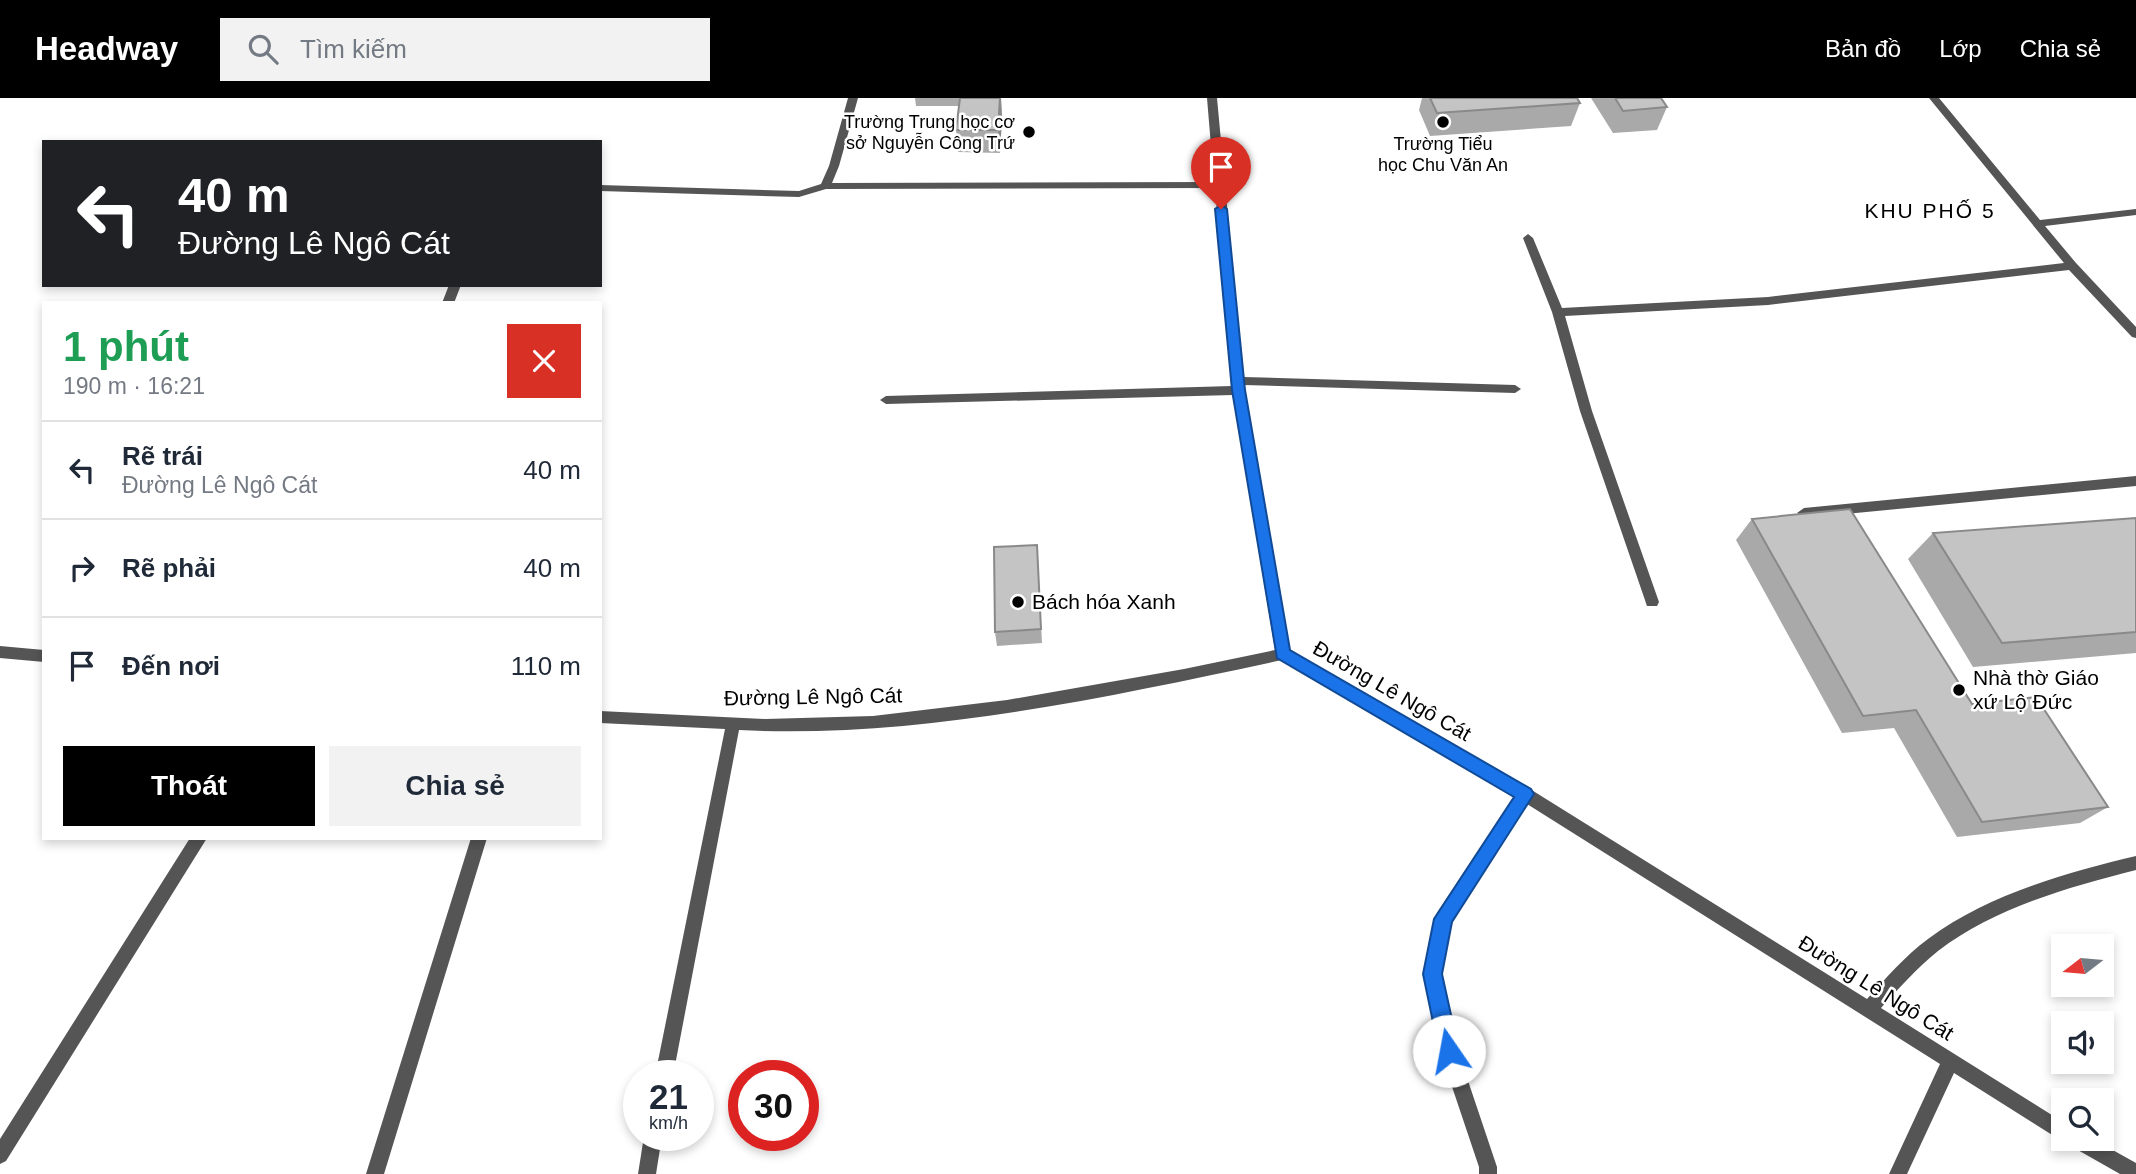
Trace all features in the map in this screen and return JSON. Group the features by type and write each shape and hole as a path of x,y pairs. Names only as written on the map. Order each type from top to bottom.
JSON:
{"street":[{"path":"825,186 834,166 853,98"},
{"path":"1212,98 1238,385 1283,654"},
{"path":"1934,98 2036,224 2136,334"},
{"path":"602,188 799,194 825,186 1218,185"},
{"path":"2036,224 2136,212"},
{"path":"1528,238 1558,312 1586,411 1652,602"},
{"path":"1558,312 1768,300 2072,266"},
{"path":"886,400 1238,385 1515,389"},
{"path":"1804,513 2136,481"},
{"path":"0,652 42,656"},
{"name":"Đường Lê Ngô Cát","path":"602,717 733,724 873,722 1007,706 1184,675 1283,654 1525,794 2051,1125"},
{"path":"667,1060 733,724"},
{"path":"1488,1174 1488,1167 1449,1051 1432,974 1443,919 1525,794"},
{"path":"0,1155 198,840"},
{"path":"376,1174 478,840"},
{"path":"1868,1010 1906,970 1952,932 1994,911 2094,872 2136,863"},
{"path":"1898,1174 1950,1062"},
{"path":"647,1174 651,1151"},
{"path":"2097,1151 2136,1173"}],"building":[{"path":"960,98 1000,98 998,130 956,130"},
{"path":"1430,98 1577,98 1580,103 1437,113"},
{"path":"1615,98 1661,98 1667,107 1623,111"},
{"path":"1850,509 1972,704 2036,697 2108,807 1982,822 1916,710 1863,716 1752,519"},
{"path":"2136,518 2136,632 2002,643 1933,533"},
{"path":"1037,545 1041,629 995,632 994,547"}],"place":[{"name":"Trường Tiểu học Chu Văn An","path":"1443,122"},
{"name":"Trường Trung học cơ sở Nguyễn Công Trứ","path":"1029,132"},
{"name":"Bách hóa Xanh","path":"1018,602"},
{"name":"Nhà thờ Giáo xứ Lộ Đức","path":"1959,690"}],"district":[{"name":"KHU PHỐ 5","path":"1930,211"}],"route":[{"path":"1221,209 1238,390 1283,654 1525,794 1443,919 1432,974 1449,1051"}]}
